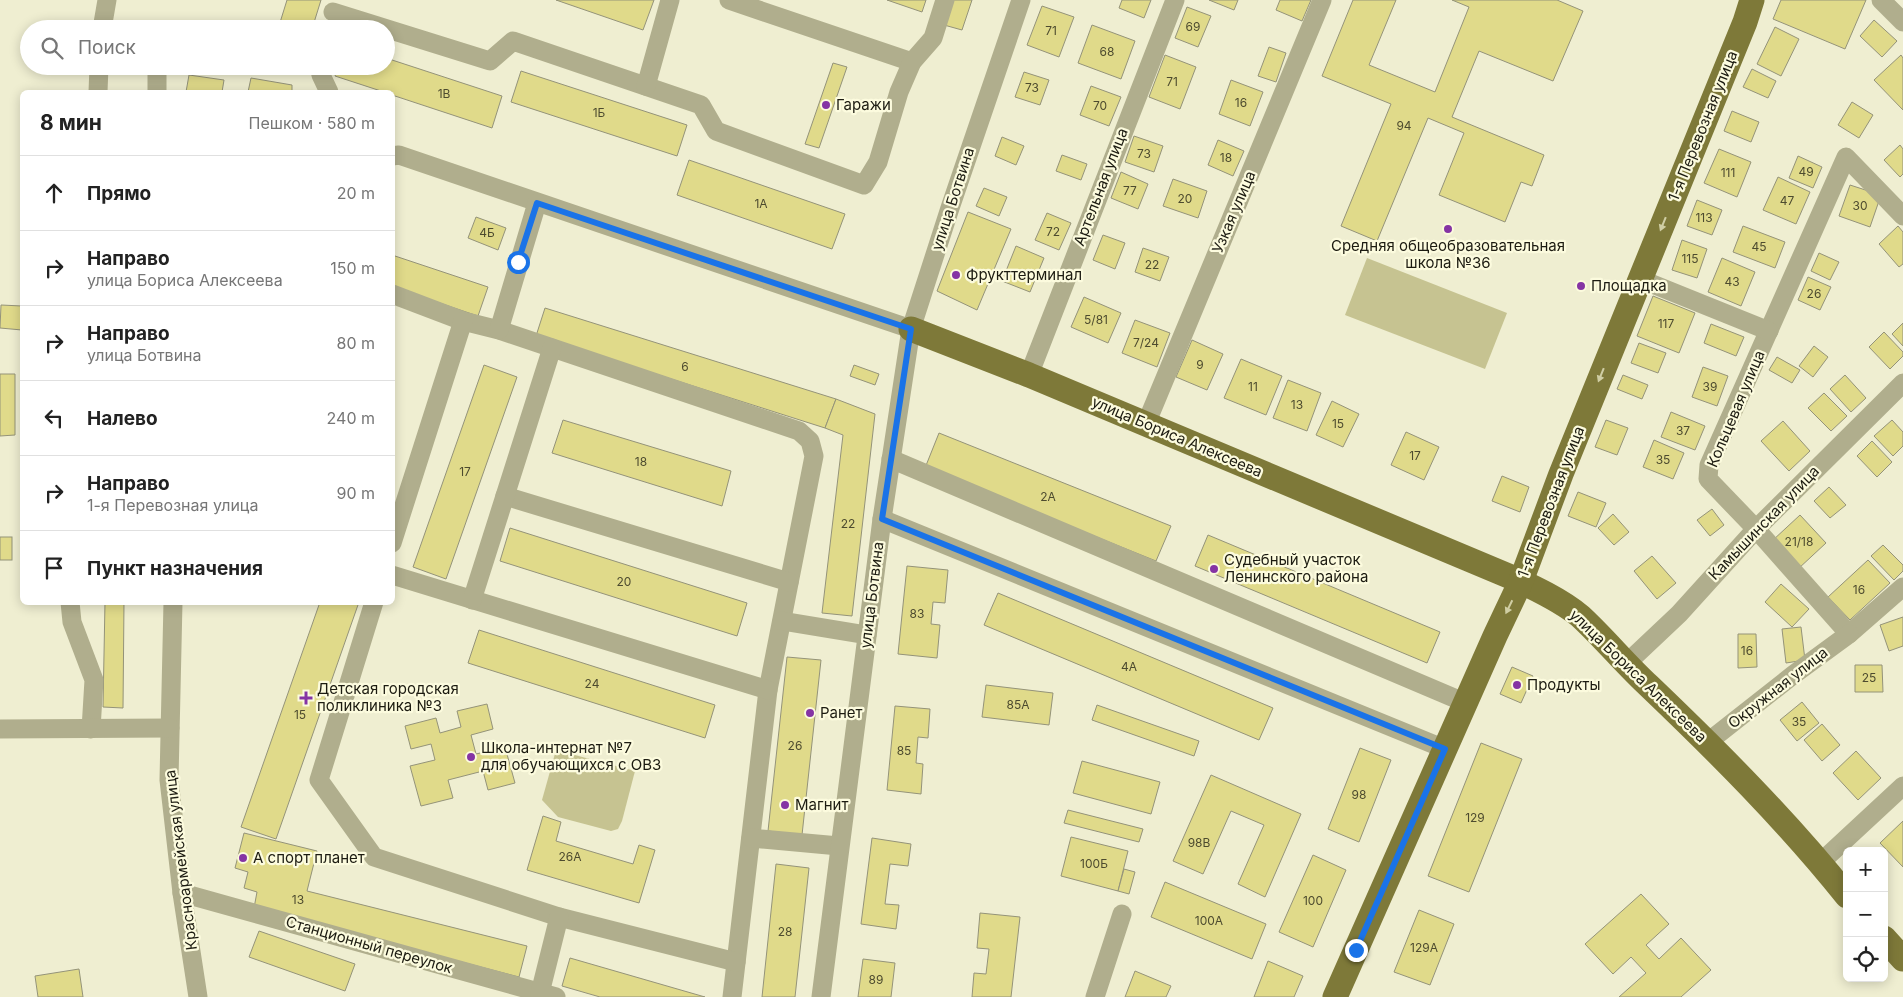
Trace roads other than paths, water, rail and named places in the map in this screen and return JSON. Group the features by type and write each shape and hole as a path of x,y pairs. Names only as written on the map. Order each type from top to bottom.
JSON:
{"main road":[{"name":"1-я Перевозная улица","path":"1335,997 1521,581 1564,465 1742,31 1752,0"},
{"name":"улица Бориса Алексеева","path":"911,329 1029,375 1541,591 1579,615 1626,664 1708,742 1820,863 1844,892"},
{"path":"1888,942 1903,959"}],"street":[{"path":"104,20 107,0"},
{"path":"646,86 670,0"},
{"path":"729,0 912,62"},
{"path":"395,33 490,61 513,41 700,105 716,130 864,185 878,162 899,92 912,62 933,38 945,0"},
{"name":"улица Ботвина","path":"821,997 882,519 911,329 1021,0"},
{"name":"Артельная улица","path":"1029,375 1175,0"},
{"name":"Узкая улица","path":"1146,424 1322,0"},
{"path":"1881,0 1903,22"},
{"path":"333,14 353,20"},
{"path":"98,90 99,75"},
{"path":"157,75 157,90"},
{"path":"321,75 328,90"},
{"name":"улица Бориса Алексеева","path":"396,155 911,329"},
{"name":"Кольцевая улица","path":"1849,634 1756,529 1708,479 1709,466 1846,157 1903,216"},
{"path":"499,330 537,203"},
{"path":"1640,279 1768,331"},
{"path":"395,295 463,321 499,330 799,432 810,441 814,456 768,690 732,997"},
{"path":"395,534 463,321"},
{"path":"472,600 552,348"},
{"name":"Камышинская улица","path":"1626,664 1679,614 1756,529 1903,383"},
{"path":"891,459 1466,703"},
{"path":"505,496 789,582"},
{"path":"882,519 1445,749"},
{"path":"395,577 768,690"},
{"path":"1849,634 1903,587"},
{"path":"70,605 72,622 94,680 91,729"},
{"name":"Красноармейская улица","path":"173,605 170,780 182,892 198,997"},
{"path":"373,605 319,780 374,857 560,917 736,962"},
{"path":"782,621 867,635"},
{"name":"Окружная улица","path":"1708,742 1793,675 1849,634"},
{"path":"0,729 170,728"},
{"path":"1820,863 1903,786"},
{"path":"750,838 839,846"},
{"name":"Станционный переулок","path":"182,892 548,995"},
{"path":"1095,997 1122,914"},
{"path":"548,995 560,917"}],"place":[{"name":"Гаражи","path":"826,105"},
{"name":"Средняя общеобразовательная школа №36","path":"1448,229"},
{"name":"Фрукттерминал","path":"956,275"},
{"name":"Площадка","path":"1581,286"},
{"name":"Судебный участок Ленинского района","path":"1214,569"},
{"name":"Продукты","path":"1517,685"},
{"name":"Детская городская поликлиника №3","path":"306,698"},
{"name":"Ранет","path":"810,713"},
{"name":"Школа-интернат №7 для обучающихся с ОВЗ","path":"471,757"},
{"name":"Магнит","path":"785,805"},
{"name":"А спорт планет","path":"243,858"}]}
